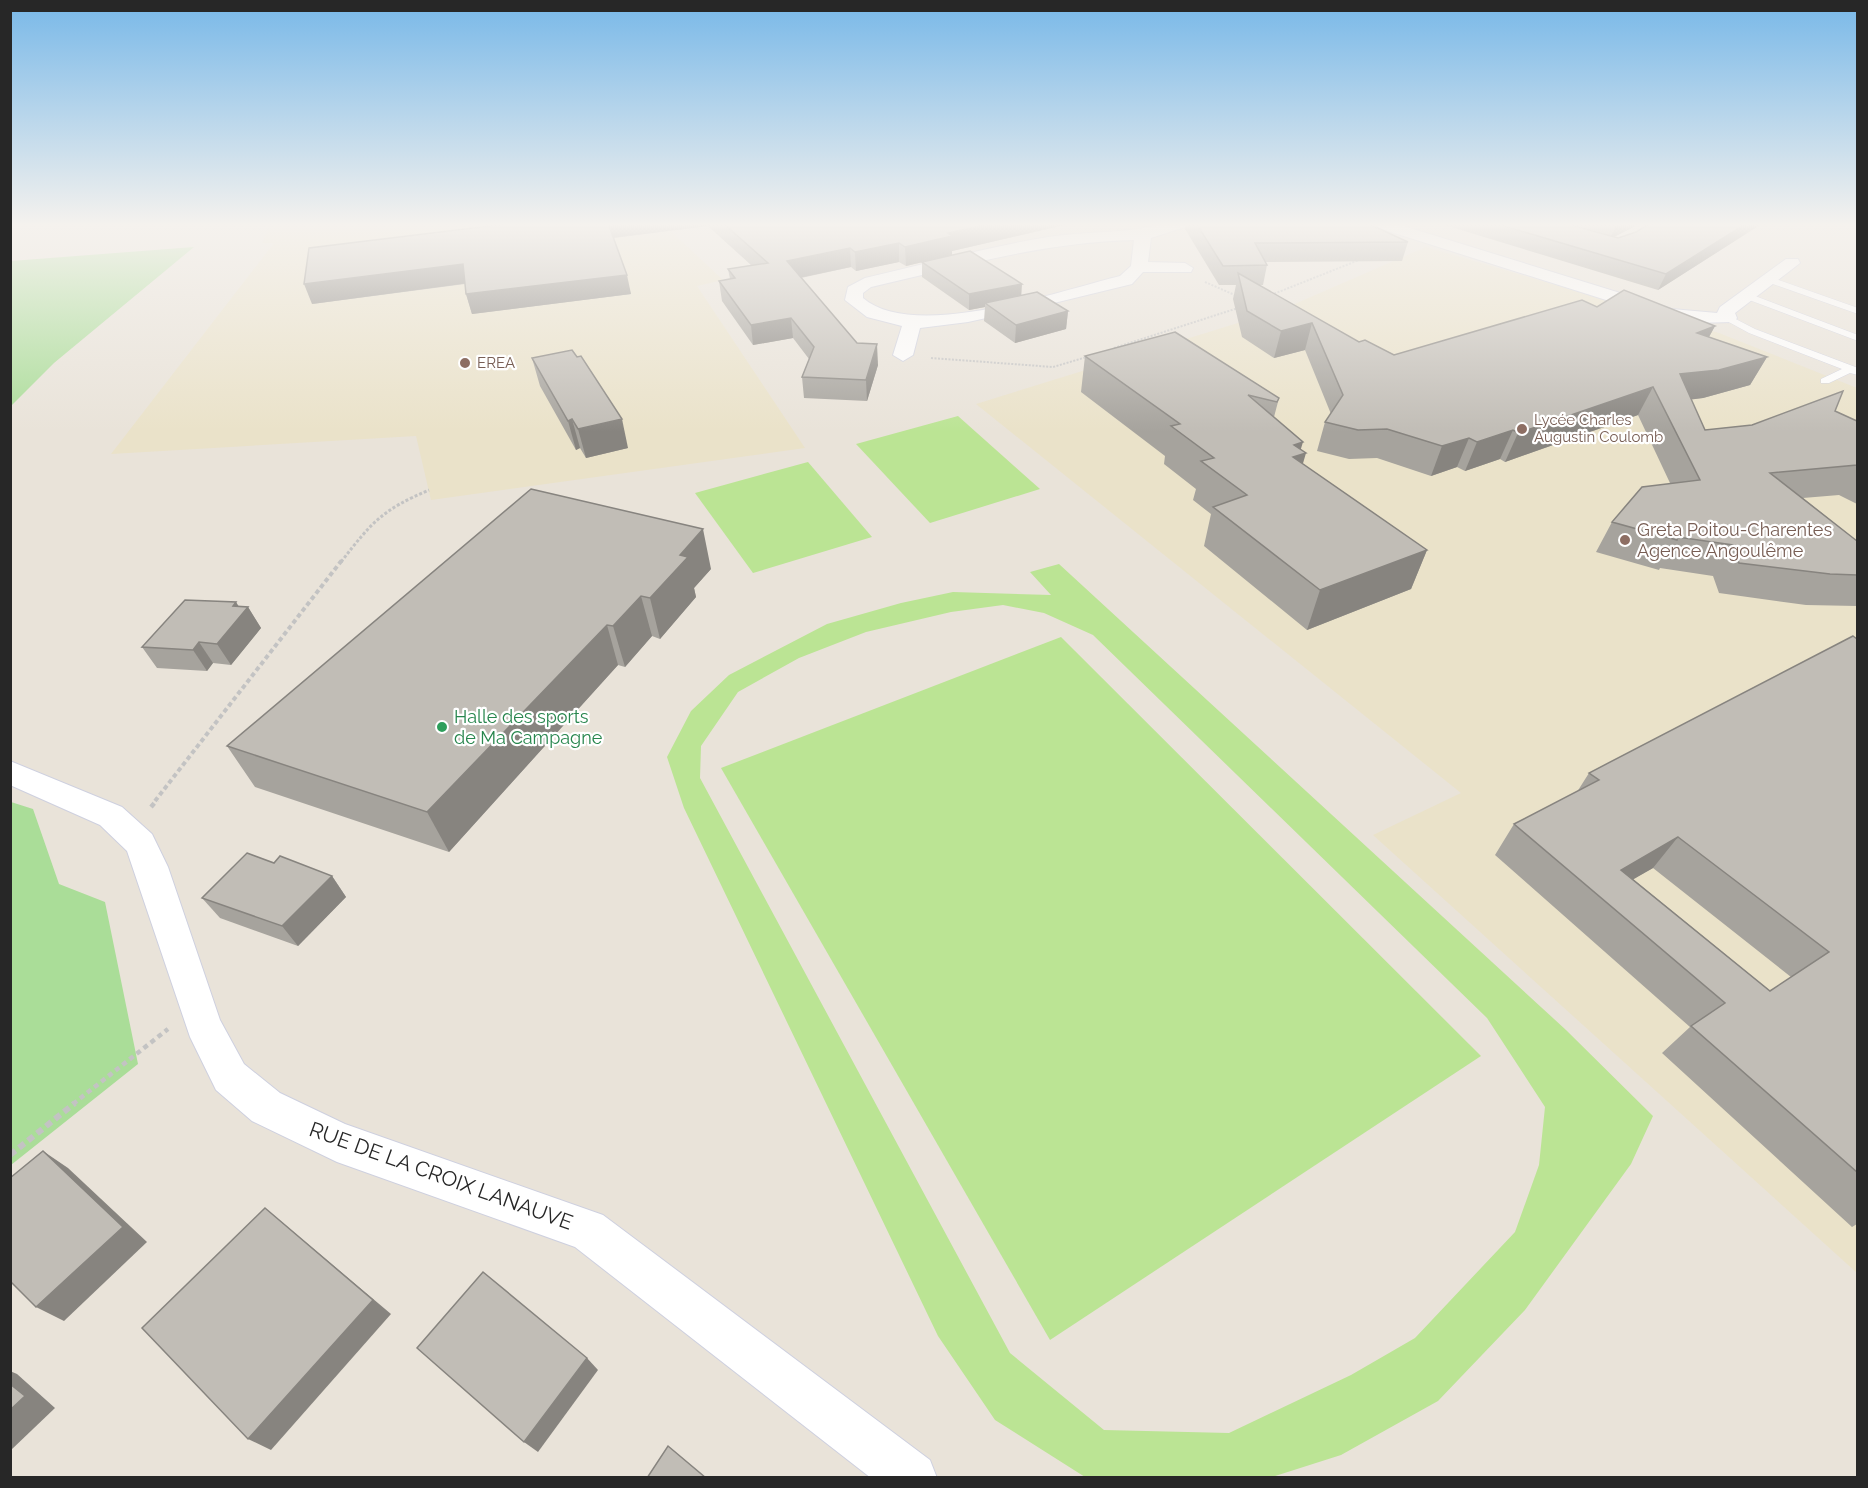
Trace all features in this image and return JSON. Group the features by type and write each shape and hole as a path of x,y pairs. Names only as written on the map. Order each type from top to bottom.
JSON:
{"street":[{"path":"854,292 854,300 863,309 879,316 912,322 937,322 988,313 1074,292"},
{"path":"1600,292 1669,314 1692,318 1728,318 1726,311 1752,292"},
{"path":"903,356 912,322"},
{"name":"RUE DE LA CROIX LANAUVE","path":"10,772 111,816 140,843 151,867 203,1024 230,1077 266,1107 337,1142 588,1230 912,1478"}],"lane":[{"path":"1805,292 1857,311"},
{"path":"1747,296 1857,338"},
{"path":"1728,318 1752,331 1854,370"},
{"path":"1825,381 1854,370"}],"path":[{"path":"1229,292 1242,298"},
{"path":"1264,298 1278,292"},
{"path":"1109,350 1242,307"},
{"path":"903,356 1053,367 1098,353"},
{"path":"130,834 372,522 399,502 429,490"},
{"path":"10,1155 197,1006"}],"shaded area":[{"name":"EREA","path":"236,292 701,292 805,448 431,500 416,436 111,454"},
{"path":"1321,292 1581,292 1719,333 1857,388 1857,1273 1373,835 1461,793 976,404 1283,309"}],"green space":[{"path":"11,292 139,292 54,363 11,406"},
{"path":"958,416 1040,489 930,523 856,444"},
{"path":"808,462 872,537 753,573 695,493"},
{"path":"1059,564 1566,1030 1653,1116 1631,1164 1525,1310 1438,1401 1341,1455 1272,1477 1085,1477 995,1420 938,1336 684,808 667,757 691,711 729,675 827,624 901,603 953,592 1051,595 1030,572","holes":["1003,605 1044,613 1093,635 1487,1018 1545,1107 1539,1165 1515,1232 1415,1338 1351,1375 1229,1433 1104,1430 1010,1353 700,778 701,746 738,692 799,658 866,632 951,612"]},
{"path":"1061,637 1481,1056 1050,1340 721,768"},
{"path":"11,802 33,809 59,884 105,902 138,1064 11,1165"}],"building":[{"path":"727,292 814,292 857,343 877,344 866,380 802,377 814,347 791,318 751,325"},
{"path":"1038,292 1068,311 1016,325 985,303"},
{"path":"1243,292 1272,292 1359,342 1365,340 1394,355 1582,300 1597,307 1620,292 1630,292 1715,326 1697,333 1767,357 1719,370 1680,374 1705,430 1752,425 1843,391 1835,411 1857,421 1857,465 1770,473 1857,541 1857,575 1739,563 1733,545 1678,537 1677,540 1612,522 1642,487 1700,480 1653,387 1518,433 1513,430 1477,442 1469,438 1442,446 1387,429 1358,430 1325,422 1343,395 1312,323 1281,331 1247,311"},
{"path":"1175,332 1279,398 1277,402 1248,395 1303,442 1294,445 1306,453 1293,457 1427,550 1320,590 1213,507 1247,495 1201,461 1214,458 1171,426 1180,424 1085,356"},
{"path":"572,350 577,357 581,356 622,419 578,429 572,419 568,421 532,358"},
{"name":"Halle des sports de Ma Campagne","path":"531,489 703,529 680,555 688,557 650,598 641,596 613,626 607,625 427,812 227,746"},
{"path":"185,600 236,602 233,606 248,607 217,644 199,642 193,650 142,647"},
{"path":"1853,636 1857,639 1857,1172 1691,1026 1725,1003 1514,824 1599,780 1589,773","holes":["1678,837 1829,952 1770,991 1621,870"]},
{"path":"247,853 274,863 280,856 332,876 282,926 202,898"},
{"path":"43,1151 123,1227 36,1307 10,1281 10,1178"},
{"path":"265,1208 373,1300 248,1439 142,1328"},
{"path":"483,1272 587,1358 524,1442 417,1348"},
{"path":"10,1384 25,1396 10,1410"},
{"path":"668,1446 706,1478 647,1478"}],"place":[{"name":"EREA","path":"465,363"},
{"name":"Lycée Charles Augustin Coulomb","path":"1522,429"},
{"name":"Greta Poitou-Charentes Agence Angoulême","path":"1625,540"},
{"name":"Halle des sports de Ma Campagne","path":"442,727"}]}
